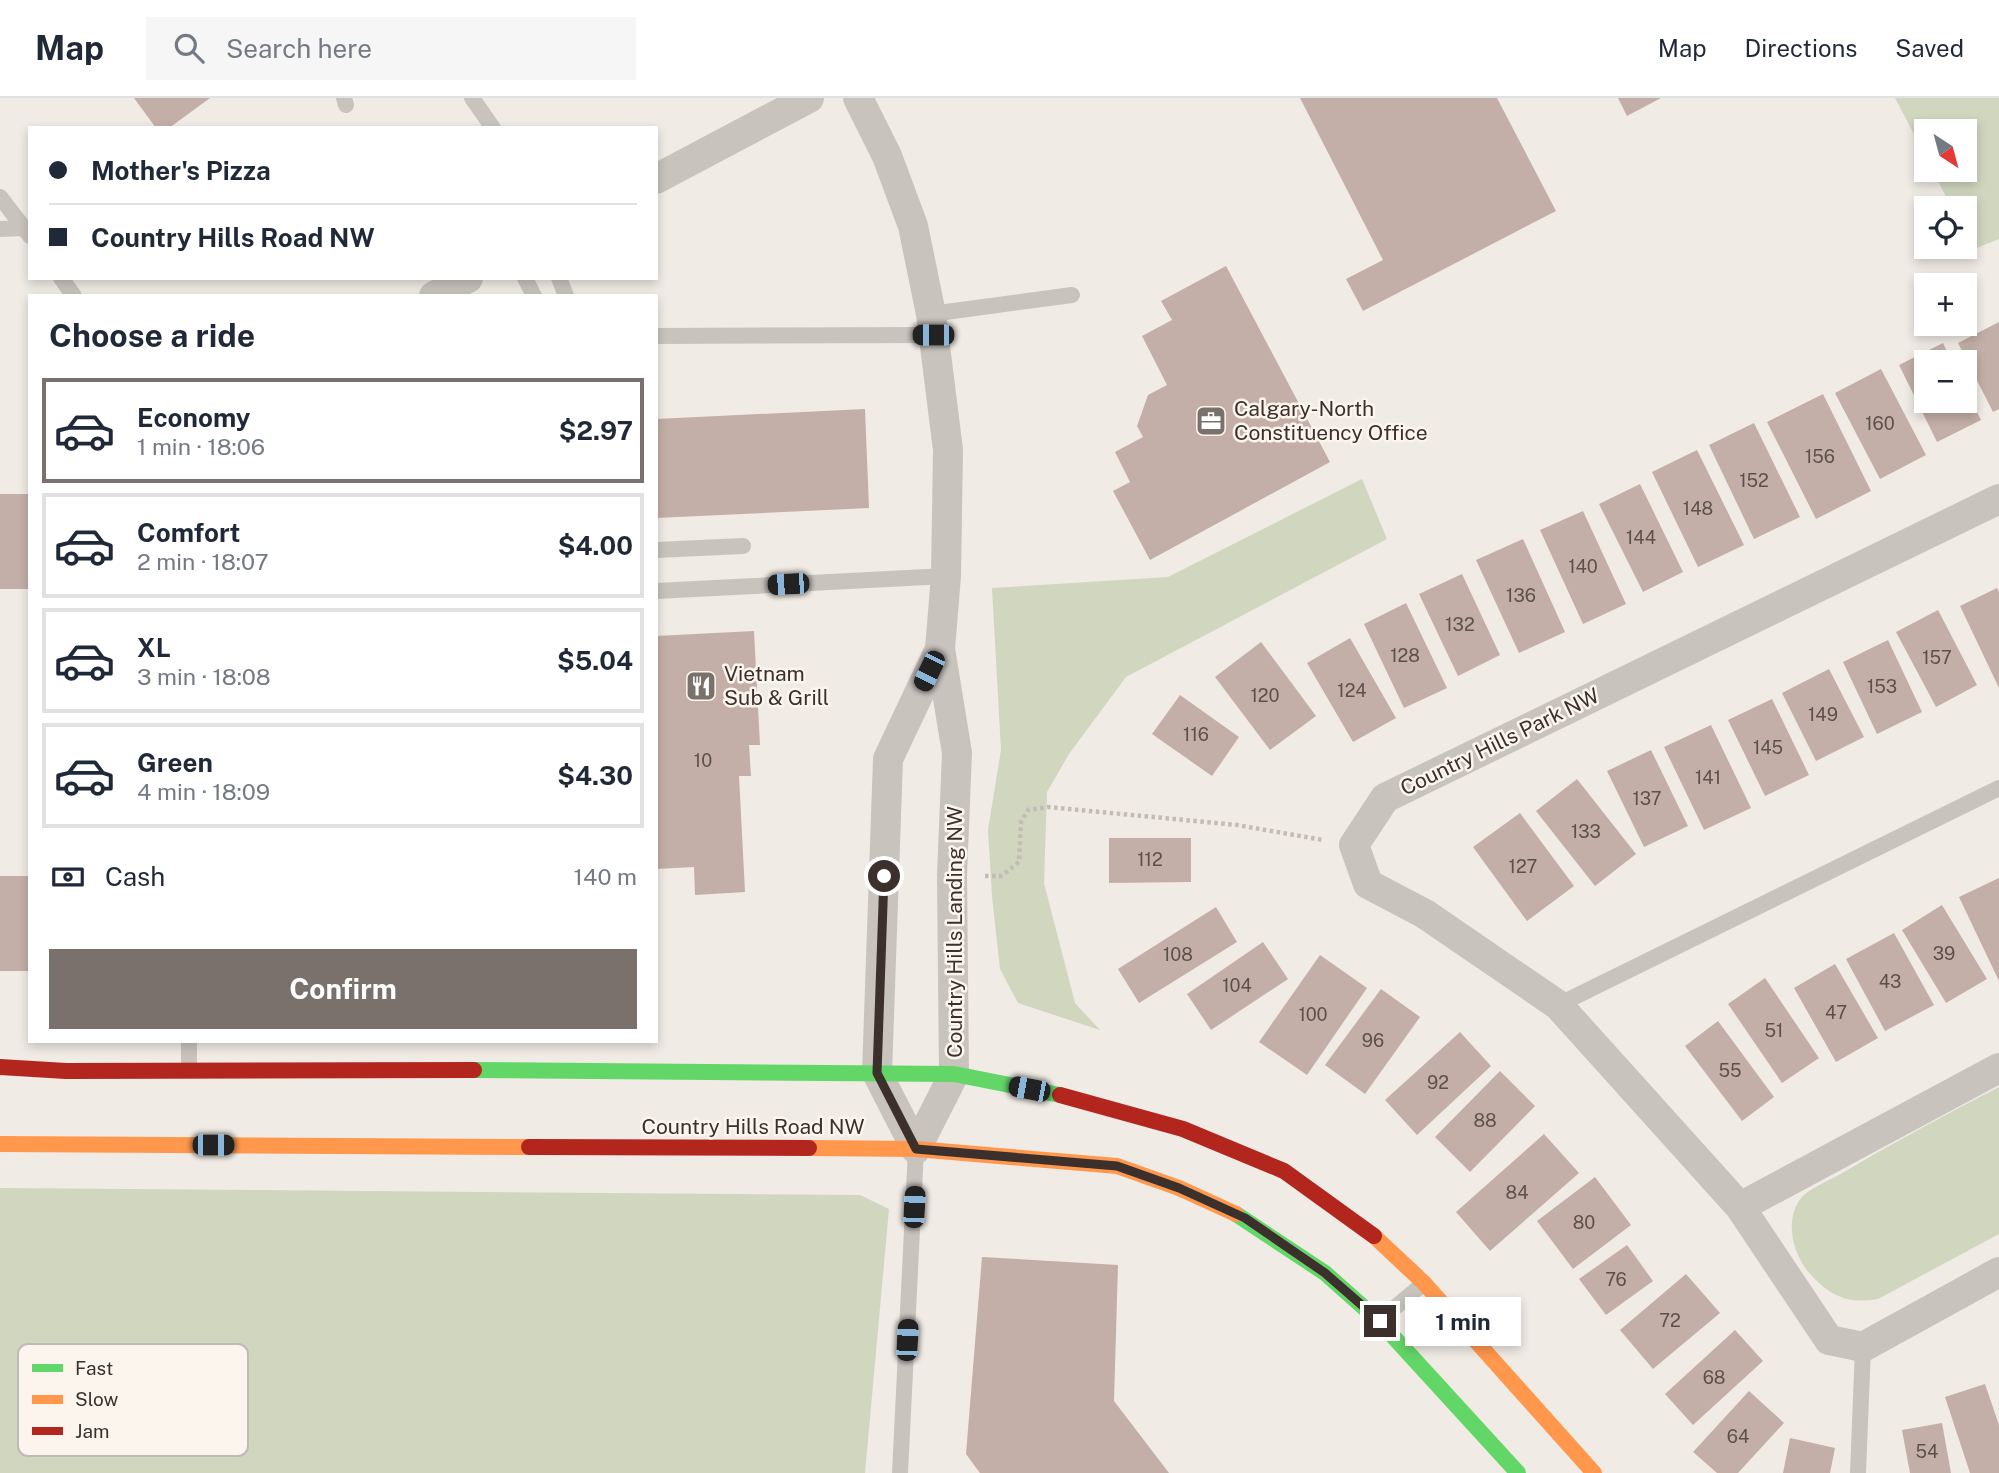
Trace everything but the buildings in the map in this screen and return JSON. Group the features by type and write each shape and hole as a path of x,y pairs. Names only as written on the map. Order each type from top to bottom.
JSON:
{"street":[{"path":"658,178 809,98"},
{"name":"Country Hills Landing NW","path":"858,98 887,156 913,226 932,325 948,450 947,576 940,649 957,753 953,875 954,1074 916,1149"},
{"name":"Country Hills Park NW","path":"1354,845 1385,798 1999,499"},
{"name":"Country Hills Landing NW","path":"916,1149 877,1073 888,758 940,649"},
{"path":"1354,845 1368,884 1425,914 1558,1005 1740,1207 1829,1340 1863,1347 1999,1272"},
{"path":"0,1067 66,1071 954,1074 1079,1099 1170,1125 1284,1171 1366,1229 1424,1283 1594,1473"},
{"path":"1740,1207 1999,1068"},
{"name":"Country Hills Road NW","path":"0,1144 916,1149 1117,1166 1179,1188 1245,1218 1325,1273 1380,1321 1518,1473"}],"lane":[{"path":"472,98 492,126"},
{"path":"0,197 27,232"},
{"path":"0,229 27,232"},
{"path":"658,336 932,325 1072,295"},
{"path":"658,550 743,546"},
{"path":"658,590 947,576"},
{"path":"1558,1005 1999,788"},
{"path":"189,1043 189,1070"},
{"path":"900,1473 916,1149"},
{"path":"1380,1321 1424,1283"},
{"path":"1858,1473 1863,1347"}],"path":[{"path":"953,875 1001,876 1010,871 1019,862 1021,822 1028,810 1048,807 1237,825 1354,845"}],"green space":[{"path":"1895,98 1999,98 1999,239 1977,248 1977,196 1946,196 1938,182 1978,182 1978,119 1914,119 1914,134"},
{"path":"1362,479 1387,539 1126,677 1069,754 1047,792 1044,883 1075,1003 1100,1030 1018,1003 1000,969 992,896 988,830 1001,750 992,588 1168,577"},
{"path":"1999,1087 1999,1234 1878,1299 1841,1297 1819,1283 1805,1267 1795,1248 1793,1216 1802,1197 1901,1139"},
{"path":"0,1188 860,1195 889,1209 865,1473 0,1473"}],"traffic: fast":[{"path":"474,1070 954,1074 1060,1095"},
{"path":"1236,1214 1325,1273 1379,1321 1518,1473"}],"traffic: slow":[{"path":"0,1144 529,1147"},
{"path":"809,1148 916,1149 1117,1166 1179,1188 1236,1214"},
{"path":"1374,1236 1424,1283 1594,1473"}],"traffic: jam":[{"path":"0,1067 66,1071 474,1070"},
{"path":"1060,1095 1183,1129 1284,1171 1374,1236"},
{"path":"529,1147 809,1148"}],"place":[{"name":"Calgary-North Constituency Office","path":"1211,421"},
{"name":"Vietnam Sub & Grill","path":"701,686"}],"route":[{"path":"884,876 877,1073 916,1149 1117,1166 1179,1188 1245,1218 1325,1273 1380,1321"}]}
